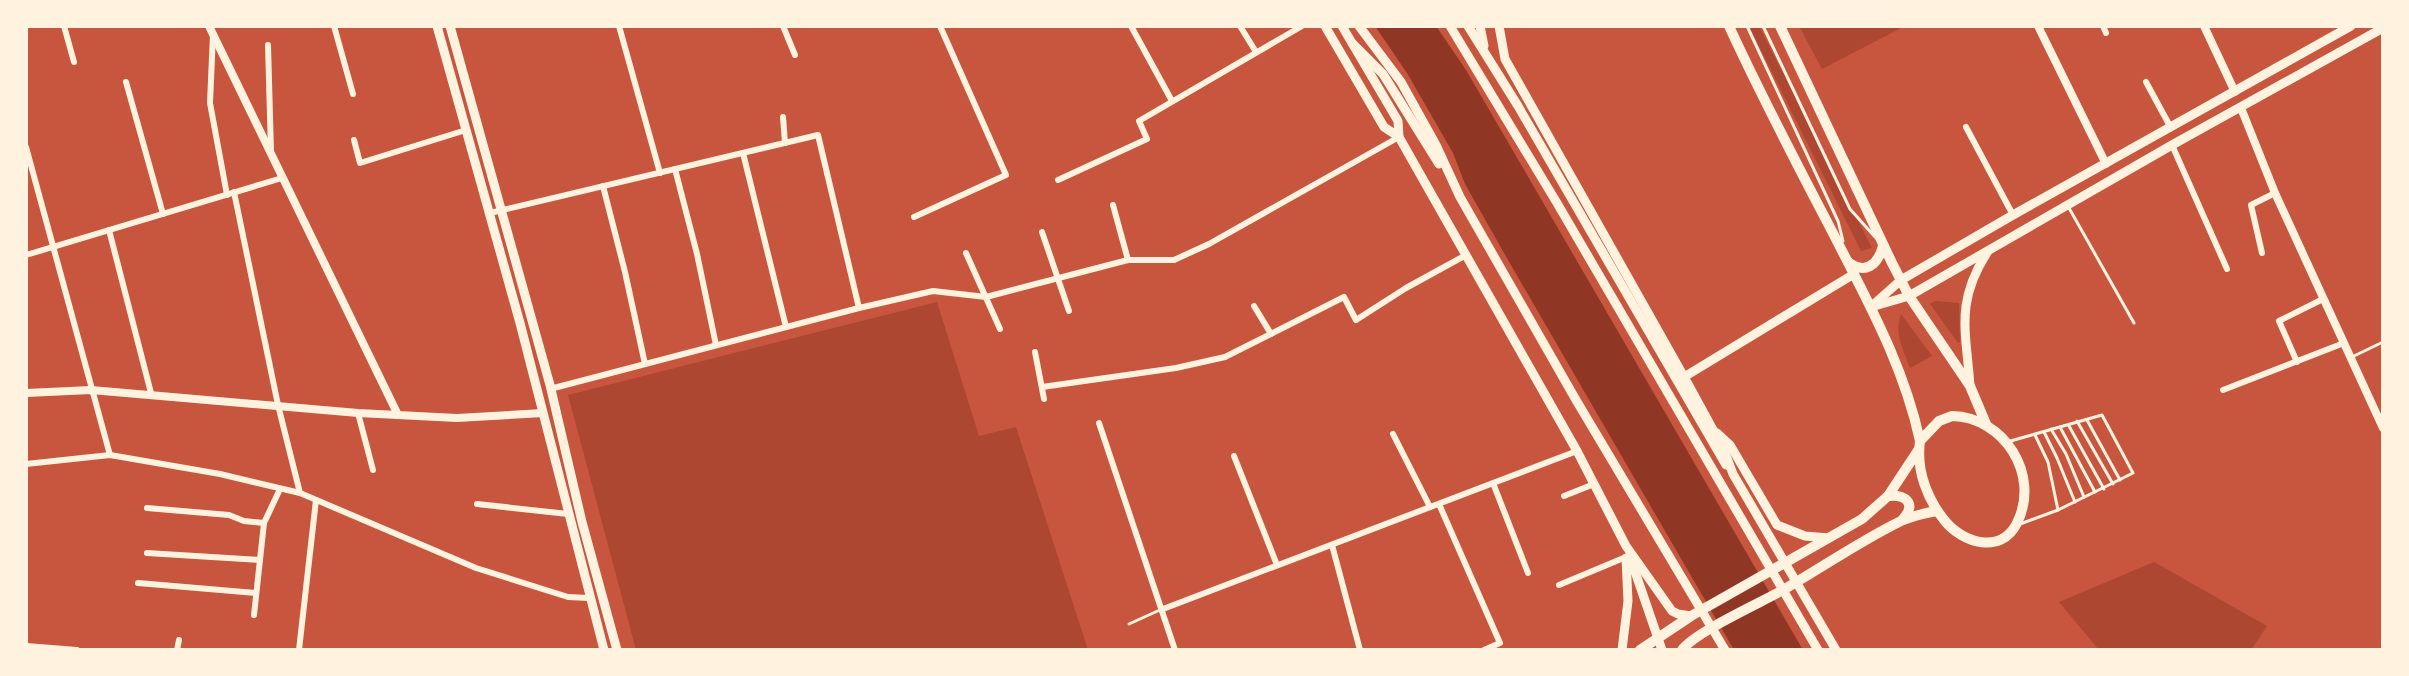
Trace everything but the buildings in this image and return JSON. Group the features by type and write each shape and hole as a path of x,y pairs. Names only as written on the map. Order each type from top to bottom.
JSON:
{"main road":[{"path":"437,26 490,213 604,650"},
{"path":"450,26 503,210 617,650"},
{"path":"1325,26 1384,127 1399,137"},
{"path":"1342,26 1398,121 1399,137 1594,484 1626,552 1662,650"},
{"path":"1359,26 1401,82 1460,197"},
{"path":"1450,26 1818,650"},
{"path":"1468,26 1518,106 1836,650"},
{"path":"1480,26 1486,55"},
{"path":"1499,26 1505,59 1684,377 1724,450 1733,474"},
{"path":"1640,650 1691,616 1862,519 1888,496 1919,445 1939,421 1952,416 1966,416 1986,424 2007,442 2014,453 2024,493 2016,525 1997,541 1984,544 1964,538 1937,511 1923,478 1919,445 1909,394 1887,337 1729,26"},
{"path":"1780,26 1883,246 1909,296 1970,386 1986,424"},
{"path":"1871,307 1901,280 2354,26 2363,38"},
{"path":"1871,307 1909,296 2383,28"},
{"path":"1352,43 1383,74 1460,197 1725,650"},
{"path":"1847,261 1861,269 1871,267 1878,260 1883,246"},
{"path":"1970,386 1964,315 1975,272 1990,248"},
{"path":"1684,377 1854,274"},
{"path":"1712,428 1730,445 1777,525 1805,536 1829,538"},
{"path":"1888,496 1906,498 1910,505 1902,521"},
{"path":"1682,650 1704,633 1902,521 1937,511"},
{"path":"1626,552 1672,611 1691,616"},
{"path":"1622,650 1628,601 1626,552"}],"street":[{"path":"64,26 74,62"},
{"path":"334,26 353,94"},
{"path":"619,26 660,173"},
{"path":"783,26 795,55"},
{"path":"914,217 1006,175 940,26"},
{"path":"1131,26 1172,101"},
{"path":"1240,26 1256,52"},
{"path":"1058,180 1147,139 1139,121 1302,26"},
{"path":"2038,26 2106,164"},
{"path":"2204,26 2235,92"},
{"path":"211,29 210,103 300,493"},
{"path":"211,29 398,415"},
{"path":"268,45 271,156"},
{"path":"126,82 163,214"},
{"path":"2146,82 2171,128"},
{"path":"2241,108 2275,193 2383,428"},
{"path":"783,117 785,143"},
{"path":"1966,127 2013,215"},
{"path":"354,140 360,163 466,130"},
{"path":"490,213 818,135 859,308"},
{"path":"550,389 933,291 986,297 1128,260 1174,260 1209,244 1399,137"},
{"path":"2172,145 2227,269"},
{"path":"26,147 110,455"},
{"path":"743,153 786,327"},
{"path":"675,169 716,345"},
{"path":"26,255 282,178"},
{"path":"603,186 645,364"},
{"path":"2262,253 2251,205 2275,193"},
{"path":"1113,205 1128,260"},
{"path":"109,230 151,393"},
{"path":"1042,232 1069,311"},
{"path":"966,253 1000,329"},
{"path":"1042,387 1176,368 1225,357 1344,297 1356,320 1466,255"},
{"path":"2297,362 2279,321 2323,299"},
{"path":"1254,306 1271,334"},
{"path":"2223,390 2344,343"},
{"path":"1035,352 1044,399"},
{"path":"26,393 91,390 151,393 358,413 457,418 543,413"},
{"path":"358,413 373,470"},
{"path":"1099,423 1175,650"},
{"path":"1393,434 1430,507"},
{"path":"1163,609 1577,451"},
{"path":"26,464 110,455 220,474 300,493 476,568 568,597 589,598"},
{"path":"1234,456 1277,565"},
{"path":"1493,483 1528,573"},
{"path":"1564,496 1594,484"},
{"path":"254,615 264,523 280,489"},
{"path":"299,650 316,500"},
{"path":"477,504 568,514"},
{"path":"1439,504 1500,643 1484,650"},
{"path":"147,508 229,515 244,521 264,523"},
{"path":"1332,545 1360,650"},
{"path":"1559,585 1626,552"},
{"path":"147,553 260,560"},
{"path":"138,583 256,593"},
{"path":"177,650 179,640"},
{"path":"26,646 77,650"}],"lane":[{"path":"1747,26 1838,221 1847,261"},
{"path":"1763,26 1850,209 1883,246"},
{"path":"2067,205 2134,323"},
{"path":"2350,357 2383,342"},
{"path":"2007,442 2102,415 2133,473 2058,510 2016,525"},
{"path":"2086,419 2120,480"},
{"path":"2077,421 2113,484"},
{"path":"2068,424 2104,489"},
{"path":"2060,427 2095,492"},
{"path":"2051,429 2066,454 2084,497"},
{"path":"2043,432 2075,502"},
{"path":"2035,435 2048,462 2058,510"},
{"path":"1129,624 1163,609"}],"shaded area":[{"path":"1375,26 1436,26 1466,70 1803,650 1734,650 1508,260 1465,184 1453,153 1407,73"},
{"path":"1749,26 1759,26 1872,248 1861,251"},
{"path":"1799,26 1905,26 1822,69"},
{"path":"1935,301 1959,303 1960,342 1930,304"},
{"path":"937,302 979,436 1016,427 1088,650 636,650 568,395"},
{"path":"1901,314 1932,356 1910,368 1899,335"},
{"path":"2154,562 2267,626 2251,650 2099,650 2059,602"}]}
